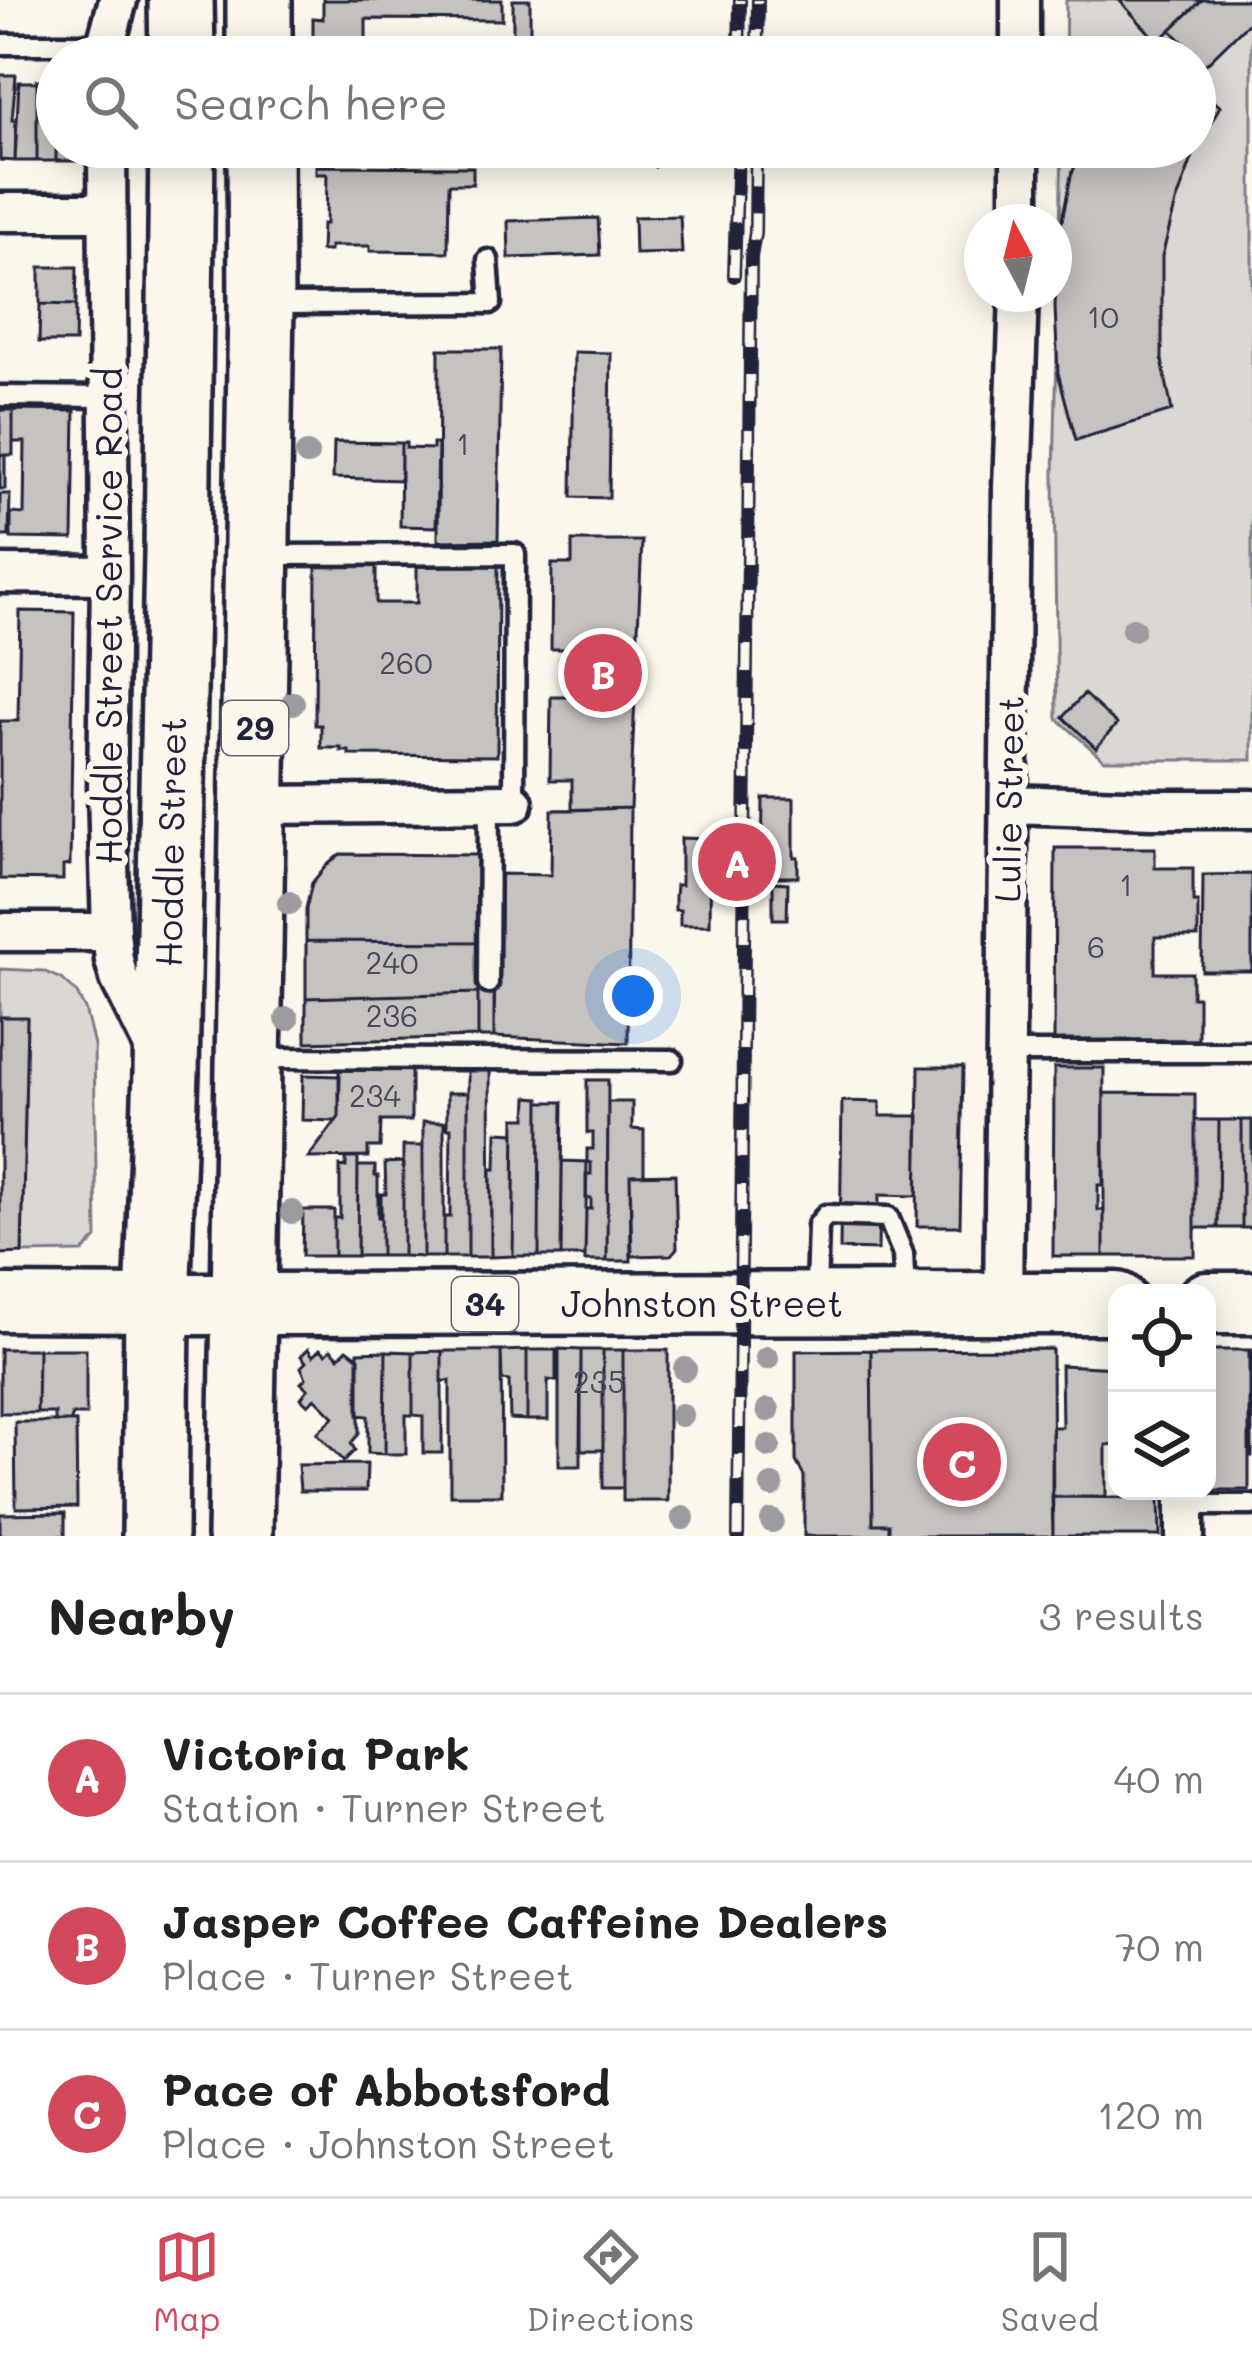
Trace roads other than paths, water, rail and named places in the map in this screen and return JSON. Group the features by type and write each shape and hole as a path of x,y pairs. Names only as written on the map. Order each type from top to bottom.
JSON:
{"highway":[{"path":"181,0 182,36"},
{"path":"259,0 260,36"},
{"path":"182,174 207,202 250,168"},
{"name":"29","path":"240,1536 260,168"},
{"name":"Hoddle Street","path":"155,1536 182,174"},
{"path":"181,304 261,304"}],"main road":[{"name":"Johnston Street","path":"0,1303 1108,1304"},
{"path":"1216,1303 1252,1303"}],"street":[{"path":"109,36 118,0"},
{"path":"1020,0 1020,36"},
{"name":"Hoddle Street Service Road","path":"107,168 111,932 119,978 166,1073"},
{"path":"1020,168 1020,204"},
{"path":"0,212 107,212"},
{"name":"Lulie Street","path":"1003,1304 1012,488 1018,312"},
{"path":"0,574 110,575"},
{"path":"254,805 502,803"},
{"path":"1010,804 1252,809"},
{"path":"0,932 111,932"}],"lane":[{"path":"101,0 105,36"},
{"path":"0,44 36,46"},
{"path":"261,304 491,303 488,260"},
{"path":"0,396 109,397"},
{"path":"257,555 515,554 488,983"},
{"path":"1006,1052 1252,1052"},
{"path":"248,1058 672,1060"},
{"path":"816,1304 818,1225 826,1215 888,1216 903,1254 905,1304"},
{"path":"1185,1511 1252,1505"}],"railway":[{"path":"739,36 740,0"},
{"path":"757,36 758,0"},
{"path":"734,276 737,168"},
{"path":"738,1536 751,257 756,168"}],"place":[{"name":"Jasper Coffee Caffeine Dealers","path":"603,673"},
{"name":"Victoria Park","path":"737,862"},
{"name":"Pace of Abbotsford","path":"962,1462"}]}
